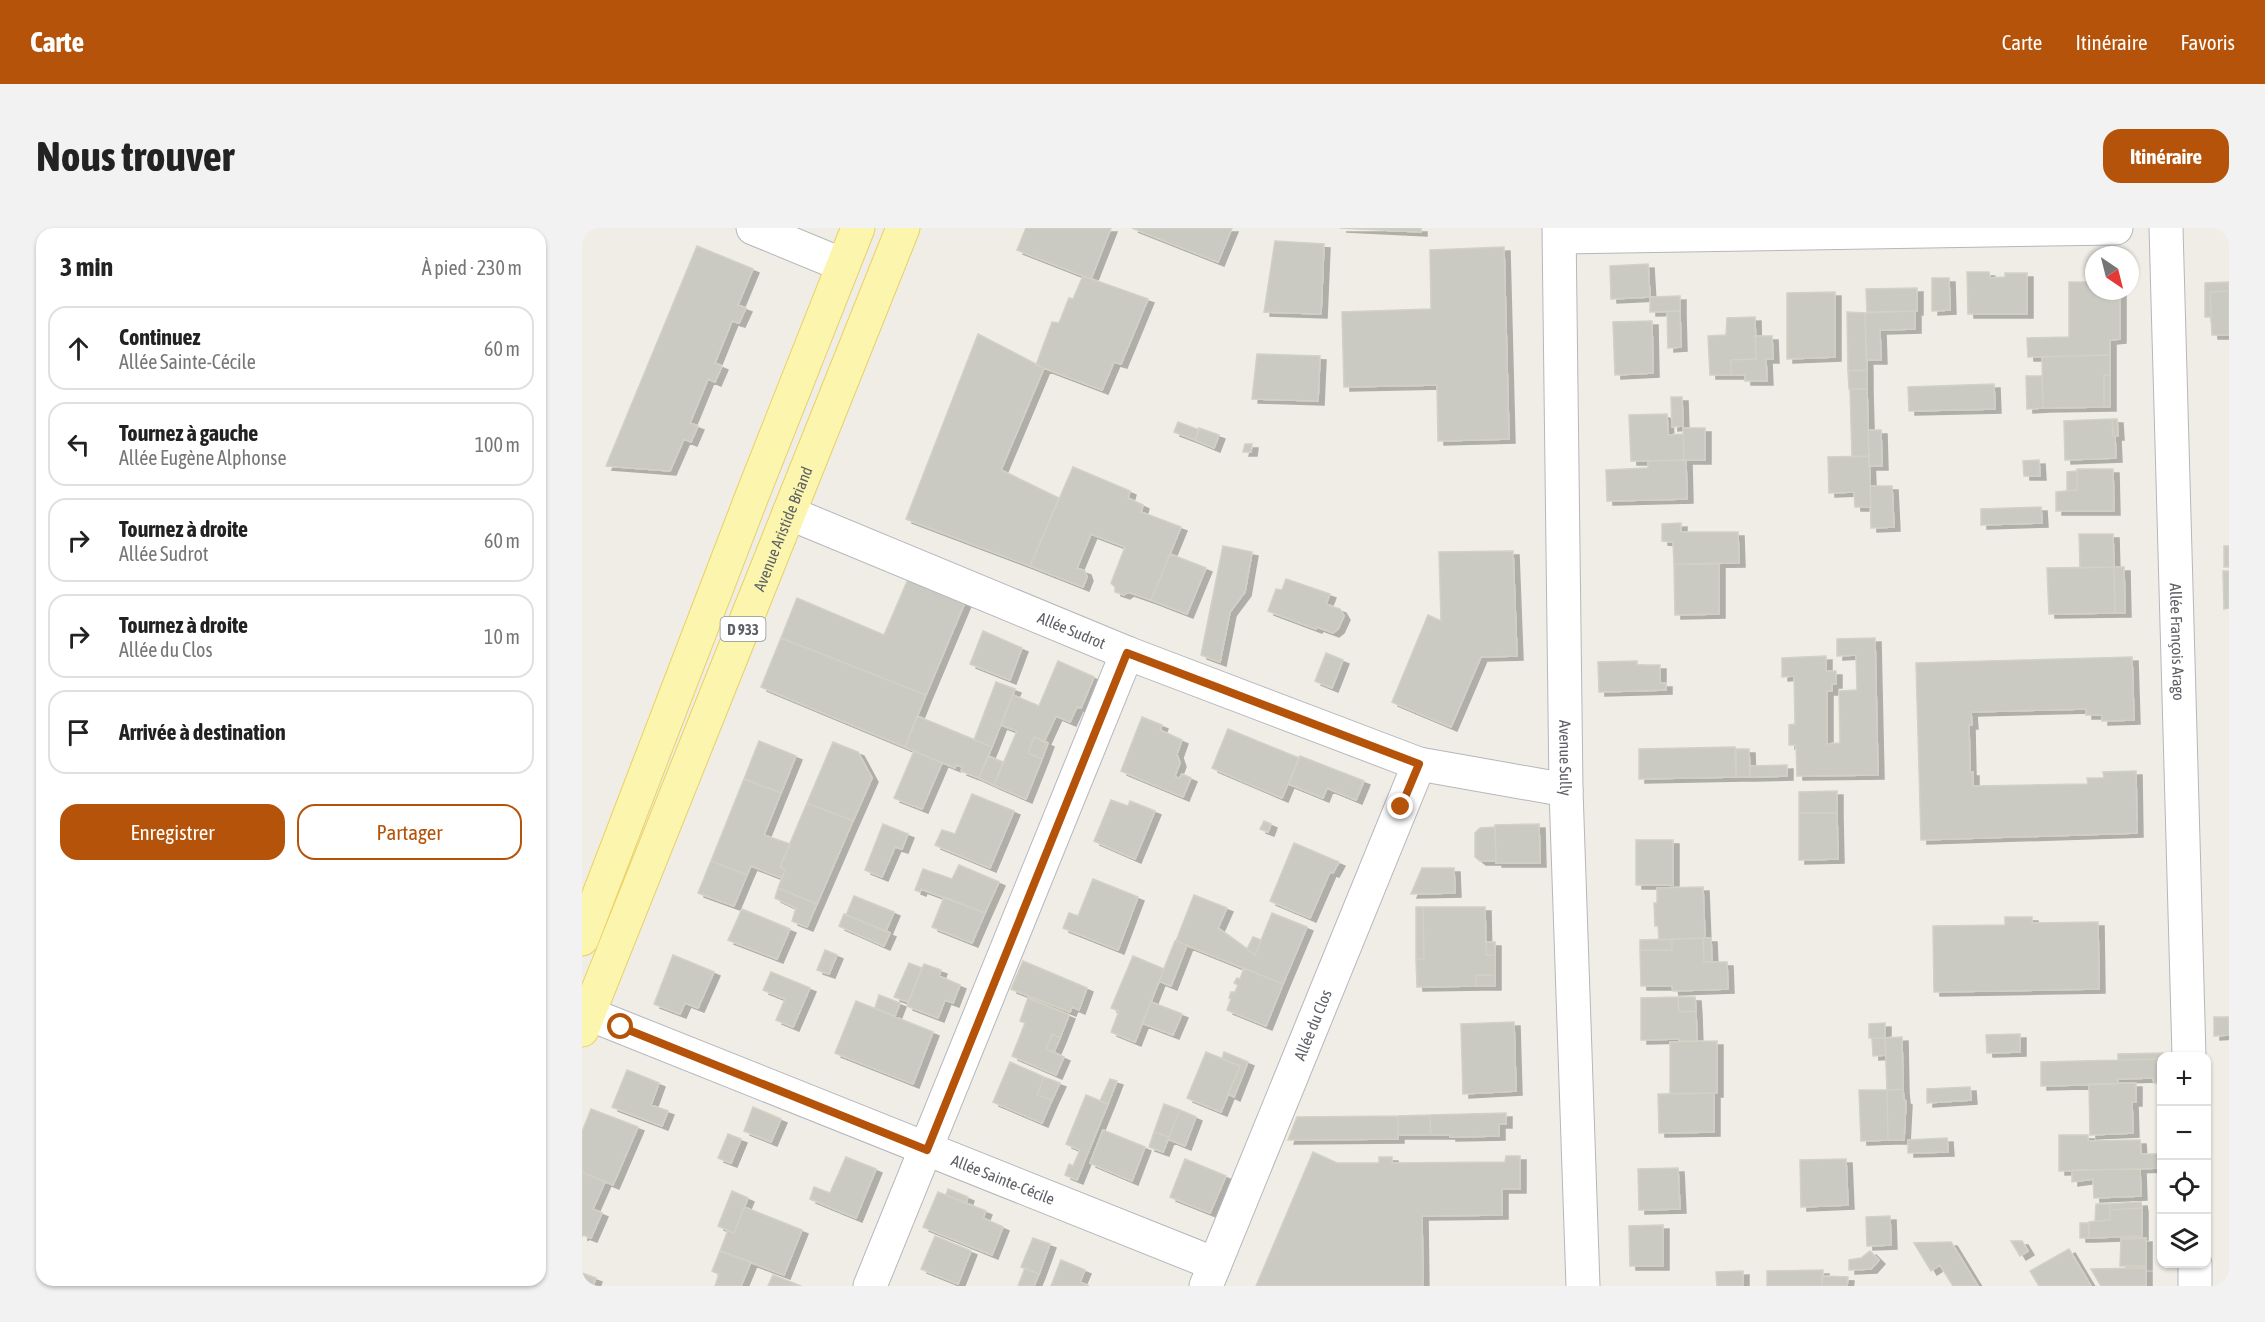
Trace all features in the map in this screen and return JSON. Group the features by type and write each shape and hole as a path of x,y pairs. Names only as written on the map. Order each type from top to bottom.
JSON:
{"main road":[{"name":"D 933","path":"582,939 747,507 858,228"},
{"name":"Avenue Aristide Briand","path":"585,1022 903,228"}],"street":[{"path":"753,228 843,265"},
{"path":"1559,233 2116,228"},
{"name":"Allée François Arago","path":"2166,228 2189,1052"},
{"name":"Avenue Sully","path":"1559,233 1566,790 1583,1286"},
{"name":"Allée Sudrot","path":"789,513 1127,653 1419,764 1566,790"},
{"path":"870,1286 1127,653"},
{"name":"Allée du Clos","path":"1210,1275 1419,764"},
{"name":"Allée Sainte-Cécile","path":"585,1022 927,1150 1210,1275"},
{"path":"2195,1268 2195,1286"}],"building":[{"path":"1026,228 1111,228 1091,279 1017,250"},
{"path":"1132,228 1232,228 1218,262"},
{"path":"1340,228 1421,228 1421,232"},
{"path":"1275,241 1324,244 1321,314 1264,312"},
{"path":"697,246 753,269 738,305 746,308 739,323 732,321 715,363 722,366 715,382 708,379 690,423 698,426 691,442 684,439 670,471 606,466"},
{"path":"1504,247 1509,439 1438,441 1437,385 1344,387 1342,312 1431,309 1430,250"},
{"path":"1648,264 1650,297 1611,299 1610,266"},
{"path":"1967,272 1989,272 1990,278 2005,277 2005,273 2027,273 2027,314 1968,314"},
{"path":"1083,276 1148,299 1121,364 1114,362 1102,390 1036,365 1052,322 1059,323 1069,298 1073,299"},
{"path":"1932,278 1949,278 1950,310 1932,311"},
{"path":"2069,282 2085,282 2085,300 2120,300 2120,339 2110,340 2110,355 2028,357 2027,338 2069,337"},
{"path":"2229,282 2229,291 2210,292 2211,317 2205,317 2205,283"},
{"path":"1917,288 1917,311 1867,312 1866,289"},
{"path":"2229,291 2229,335 2212,335 2210,292"},
{"path":"1835,292 1835,357 1787,359 1787,293"},
{"path":"1680,296 1680,311 1650,312 1650,297"},
{"path":"1667,311 1680,311 1681,347 1668,348"},
{"path":"1915,311 1915,329 1880,330 1881,360 1866,360 1865,313"},
{"path":"1847,312 1865,313 1867,370 1848,371"},
{"path":"1755,317 1756,359 1731,360 1731,375 1710,375 1708,336 1726,335 1727,318"},
{"path":"1652,321 1653,373 1615,375 1613,322"},
{"path":"978,334 1044,368 1001,470 1059,498 1030,566 906,519"},
{"path":"1755,336 1772,336 1773,359 1766,359 1767,381 1745,381 1745,375 1731,375 1731,360 1756,359"},
{"path":"1257,354 1320,356 1318,401 1252,399"},
{"path":"2110,355 2110,375 2104,375 2104,407 2043,408 2042,357"},
{"path":"1867,370 1867,389 1849,389 1848,371"},
{"path":"2104,375 2110,375 2110,407 2104,407"},
{"path":"2026,376 2042,376 2043,408 2027,409"},
{"path":"1994,384 1995,409 1909,411 1908,387"},
{"path":"1850,389 1867,389 1869,456 1852,457"},
{"path":"1671,397 1682,397 1683,426 1672,427"},
{"path":"1667,414 1668,435 1683,434 1684,460 1631,461 1629,415"},
{"path":"2112,419 2117,419 2118,436 2113,436"},
{"path":"2112,419 2116,458 2065,460 2064,421"},
{"path":"1178,422 1199,430 1195,440 1174,432"},
{"path":"1199,428 1219,435 1214,448 1195,440"},
{"path":"1683,428 1705,428 1705,460 1684,460"},
{"path":"1868,430 1881,430 1882,466 1869,466"},
{"path":"1245,444 1252,444 1251,452 1243,452"},
{"path":"1869,456 1871,507 1855,507 1854,492 1829,493 1828,457"},
{"path":"1686,460 1687,499 1607,501 1606,470 1648,468 1648,461"},
{"path":"2039,460 2040,476 2024,476 2023,461"},
{"path":"1073,467 1130,491 1128,498 1143,505 1141,512 1181,527 1151,600 1128,592 1124,595 1115,592 1115,587 1111,583 1125,547 1091,534 1077,568 1085,571 1087,577 1083,587 1030,566"},
{"path":"2077,469 2113,469 2114,511 2056,511 2056,492 2077,490"},
{"path":"2077,471 2077,490 2067,491 2067,472"},
{"path":"1870,486 1892,486 1894,527 1871,528"},
{"path":"2041,507 2042,523 1981,525 1981,509"},
{"path":"1681,523 1681,532 1738,532 1739,563 1674,564 1673,542 1662,541 1662,524"},
{"path":"2079,534 2113,534 2114,567 2080,568"},
{"path":"1223,546 1252,552 1245,592 1230,612 1220,662 1201,655"},
{"path":"2224,546 2229,546 2229,567 2224,567"},
{"path":"1513,551 1517,656 1481,657 1451,727 1392,702 1428,615 1441,621 1439,552"},
{"path":"1170,554 1206,568 1187,614 1151,600"},
{"path":"1674,564 1719,564 1719,614 1675,615"},
{"path":"2114,567 2124,567 2125,613 2115,613"},
{"path":"2114,567 2115,613 2049,614 2047,568"},
{"path":"2223,571 2229,571 2229,608 2224,609"},
{"path":"909,577 966,600 926,695 781,638 797,598 884,635"},
{"path":"1286,579 1330,594 1326,604 1340,609 1344,616 1338,629 1333,633 1317,627 1316,629 1268,611 1276,589 1282,590"},
{"path":"983,631 1022,648 1010,680 970,664"},
{"path":"781,638 926,695 905,747 761,687"},
{"path":"1875,638 1878,775 1797,776 1796,745 1789,745 1789,725 1795,724 1794,676 1782,677 1782,658 1826,656 1826,671 1836,671 1836,684 1832,684 1832,691 1827,691 1827,744 1840,743 1839,691 1857,690 1856,655 1837,656 1837,639"},
{"path":"1326,653 1343,660 1332,688 1315,681"},
{"path":"2132,657 2134,720 2102,721 2102,715 2086,715 2086,709 1971,712 1970,772 1973,772 1973,786 2088,784 2087,778 2104,778 2103,772 2136,771 2137,833 1921,840 1916,663"},
{"path":"1058,661 1094,677 1081,708 1077,707 1070,722 1056,716 1044,742 1034,737 1028,753 1042,759 1026,799 994,785 1017,731 1001,725 1013,695 1039,706"},
{"path":"1637,661 1637,665 1660,665 1660,683 1666,683 1666,690 1599,692 1598,662"},
{"path":"996,682 1015,689 992,747 974,740"},
{"path":"917,716 992,747 979,778 961,771 963,767 956,765 955,768 905,747"},
{"path":"1142,717 1162,725 1160,730 1182,740 1177,754 1180,763 1175,776 1179,779 1182,774 1191,778 1183,797 1121,771"},
{"path":"1228,729 1299,758 1282,798 1212,768"},
{"path":"1034,737 1048,743 1042,759 1028,753"},
{"path":"759,741 796,756 781,793 744,779"},
{"path":"833,742 858,752 872,778 853,821 807,803"},
{"path":"1735,747 1736,777 1639,779 1639,749"},
{"path":"1736,749 1749,749 1750,777 1736,777"},
{"path":"914,751 942,763 922,809 894,798"},
{"path":"988,756 1003,762 994,785 979,778"},
{"path":"1300,756 1364,781 1356,800 1327,788 1323,798 1289,784"},
{"path":"1787,765 1787,776 1750,777 1750,766"},
{"path":"744,779 781,793 764,835 790,844 780,867 785,870 782,878 751,866 747,875 711,861"},
{"path":"1837,791 1837,813 1799,813 1799,792"},
{"path":"972,794 1014,811 990,868 935,845 942,830 955,834"},
{"path":"1111,800 1128,806 1130,801 1155,811 1135,859 1094,841"},
{"path":"807,803 853,821 817,904 778,888 785,870 780,867"},
{"path":"1799,813 1837,813 1838,859 1799,860"},
{"path":"1264,821 1271,824 1268,832 1260,829"},
{"path":"883,824 908,834 902,849 895,847 882,877 865,870"},
{"path":"1539,824 1540,863 1496,863 1495,825"},
{"path":"1495,827 1496,861 1480,861 1475,857 1475,833 1480,828"},
{"path":"1636,840 1673,840 1673,885 1636,885"},
{"path":"1294,843 1339,862 1333,873 1330,872 1310,918 1270,901"},
{"path":"711,861 747,875 734,906 698,893"},
{"path":"959,865 999,882 985,913 921,889 920,892 915,890 923,869 952,879"},
{"path":"1422,868 1454,868 1455,893 1411,894"},
{"path":"1093,879 1138,897 1118,950 1063,928 1069,913 1078,916"},
{"path":"1703,887 1705,938 1659,940 1658,926 1655,926 1654,903 1657,903 1657,888"},
{"path":"778,888 817,904 807,927 792,921 796,908 775,898"},
{"path":"1194,895 1227,908 1218,928 1255,955 1272,913 1307,927 1283,984 1176,941"},
{"path":"854,896 894,912 886,931 846,915"},
{"path":"944,897 985,913 972,943 932,927"},
{"path":"1416,907 1423,907 1424,959 1416,959"},
{"path":"1423,907 1485,907 1486,955 1495,955 1495,975 1476,975 1476,986 1417,987 1416,959 1424,959"},
{"path":"742,909 790,929 777,959 728,940"},
{"path":"844,914 890,933 884,946 839,926"},
{"path":"2005,917 2032,917 2032,923 2098,922 2099,989 1934,992 1933,926 2005,925"},
{"path":"1253,937 1261,940 1255,955 1247,949"},
{"path":"1703,938 1704,962 1727,962 1728,989 1673,991 1672,986 1641,986 1640,950 1672,950 1672,939"},
{"path":"1703,938 1711,938 1712,962 1704,962"},
{"path":"1672,939 1672,950 1640,950 1640,940"},
{"path":"1175,941 1187,945 1171,986 1159,981"},
{"path":"1486,942 1495,942 1495,955 1486,955"},
{"path":"825,950 837,955 829,974 817,970"},
{"path":"673,955 714,972 698,1008 685,1003 680,1014 654,1004"},
{"path":"1133,956 1164,969 1135,1042 1111,1032 1119,1011 1111,1008"},
{"path":"1023,961 1087,988 1079,1010 1072,1007 1070,1012 1011,989"},
{"path":"909,963 922,968 908,1002 894,997"},
{"path":"924,964 941,970 939,976 960,985 953,1003 945,1000 938,1018 907,1006"},
{"path":"1244,968 1283,984 1266,1026 1227,1010 1231,992 1235,992 1238,985 1234,983 1237,978 1240,979"},
{"path":"771,972 810,988 793,1027 776,1020 785,999 763,990"},
{"path":"1476,975 1495,975 1495,986 1476,986"},
{"path":"879,995 900,1003 895,1016 875,1008"},
{"path":"1678,997 1695,997 1696,1011 1679,1012"},
{"path":"1678,997 1679,1012 1696,1011 1697,1041 1641,1040 1641,998"},
{"path":"1028,998 1069,1015 1060,1038 1052,1034 1046,1049 1064,1057 1056,1075 1012,1056 1025,1023 1020,1021"},
{"path":"856,1001 933,1032 913,1084 835,1053"},
{"path":"1151,1002 1182,1014 1173,1035 1142,1023"},
{"path":"2214,1017 2229,1017 2229,1035 2214,1036"},
{"path":"1514,1022 1516,1091 1463,1094 1461,1024"},
{"path":"1885,1023 1885,1038 1869,1038 1869,1024"},
{"path":"1052,1034 1060,1038 1054,1052 1046,1049"},
{"path":"2020,1034 2020,1052 1987,1053 1986,1035"},
{"path":"1902,1037 1903,1089 1887,1090 1885,1038"},
{"path":"1872,1038 1885,1038 1886,1055 1873,1056"},
{"path":"1717,1041 1717,1093 1670,1094 1670,1042"},
{"path":"1206,1052 1240,1066 1221,1112 1187,1098"},
{"path":"1224,1052 1248,1062 1234,1097 1228,1094 1240,1066 1222,1059"},
{"path":"2157,1053 2157,1059 2118,1060 2118,1054"},
{"path":"2157,1059 2157,1083 2154,1083 2153,1078 2118,1079 2118,1084 2041,1086 2041,1062"},
{"path":"1010,1062 1044,1077 1037,1095 1052,1100 1042,1123 993,1102"},
{"path":"627,1070 659,1083 651,1105 668,1111 662,1126 612,1107"},
{"path":"1044,1077 1060,1083 1052,1100 1037,1095"},
{"path":"1110,1079 1117,1081 1108,1104 1100,1101"},
{"path":"2136,1083 2136,1102 2132,1102 2133,1133 2090,1135 2089,1084"},
{"path":"1970,1087 1971,1100 1927,1103 1927,1089"},
{"path":"1903,1089 1906,1101 1904,1140 1888,1140 1887,1090"},
{"path":"1859,1090 1887,1090 1888,1140 1861,1141"},
{"path":"1714,1093 1714,1132 1659,1133 1658,1094"},
{"path":"1086,1095 1108,1104 1077,1180 1065,1175 1069,1164 1073,1166 1080,1150 1066,1144"},
{"path":"1164,1104 1180,1110 1169,1137 1154,1132"},
{"path":"753,1107 781,1119 771,1142 744,1131"},
{"path":"591,1109 638,1127 613,1185 582,1172 582,1132"},
{"path":"1180,1110 1196,1117 1185,1146 1168,1139"},
{"path":"1506,1113 1506,1124 1499,1124 1499,1136 1431,1135 1430,1115"},
{"path":"1430,1115 1431,1135 1398,1135 1398,1116"},
{"path":"1398,1116 1398,1139 1288,1140 1297,1117"},
{"path":"1103,1130 1145,1147 1132,1181 1090,1163"},
{"path":"1154,1132 1169,1137 1163,1152 1149,1147"},
{"path":"728,1134 741,1139 731,1163 718,1158"},
{"path":"2059,1135 2088,1135 2088,1141 2140,1140 2141,1154 2157,1154 2157,1168 2059,1171"},
{"path":"1947,1138 1948,1152 1908,1153 1908,1140"},
{"path":"1313,1152 1337,1163 1379,1163 1379,1157 1392,1157 1392,1163 1505,1162 1506,1156 1520,1156 1520,1189 1502,1189 1502,1215 1422,1216 1423,1286 1256,1286"},
{"path":"846,1157 876,1169 856,1218 810,1199 814,1187 830,1193"},
{"path":"1185,1159 1226,1176 1210,1213 1170,1197"},
{"path":"1846,1159 1848,1205 1801,1207 1800,1160"},
{"path":"1678,1168 1680,1209 1639,1210 1638,1169"},
{"path":"2140,1169 2141,1196 2094,1198 2093,1179 2072,1182 2072,1170"},
{"path":"582,1172 605,1182 593,1209 602,1213 591,1238 583,1235 582,1237"},
{"path":"948,1189 968,1197 966,1203 946,1195"},
{"path":"732,1191 748,1198 734,1233 718,1226"},
{"path":"938,1192 986,1211 983,1218 1003,1227 992,1255 923,1227"},
{"path":"2141,1202 2142,1208 2110,1210 2110,1204"},
{"path":"2096,1204 2110,1204 2110,1220 2095,1221"},
{"path":"744,1207 802,1230 784,1275 720,1251 728,1230 734,1233"},
{"path":"2142,1208 2142,1236 2089,1238 2089,1222 2110,1220 2110,1210"},
{"path":"1890,1216 1891,1245 1867,1246 1866,1217"},
{"path":"2080,1223 2088,1223 2089,1238 2080,1238"},
{"path":"1663,1225 1663,1266 1630,1266 1629,1226"},
{"path":"935,1236 971,1251 958,1284 921,1269"},
{"path":"1033,1238 1050,1244 1039,1274 1021,1267"},
{"path":"2146,1238 2146,1266 2120,1266 2121,1239"},
{"path":"2011,1241 2022,1241 2028,1251 2020,1256"},
{"path":"1951,1242 1978,1286 1953,1286 1940,1265 1931,1271 1914,1243"},
{"path":"2069,1249 2091,1286 2039,1286 2030,1271"},
{"path":"720,1251 751,1262 741,1286 715,1286 719,1274 712,1271"},
{"path":"1870,1251 1879,1260 1871,1269 1849,1270 1849,1260 1861,1258"},
{"path":"1061,1260 1085,1270 1080,1282 1089,1286 1051,1286"},
{"path":"1025,1268 1039,1274 1034,1286 1018,1286"},
{"path":"2146,1268 2146,1286 2101,1286 2091,1269"},
{"path":"1823,1270 1822,1286 1767,1286 1767,1271"},
{"path":"1743,1271 1743,1286 1717,1286 1716,1272"},
{"path":"582,1273 596,1278 593,1286 582,1286"},
{"path":"773,1275 801,1286 768,1286"},
{"path":"1822,1276 1848,1277 1847,1286 1822,1286"}],"route":[{"path":"621,1027 927,1150 1127,653 1419,764 1401,807"}]}
